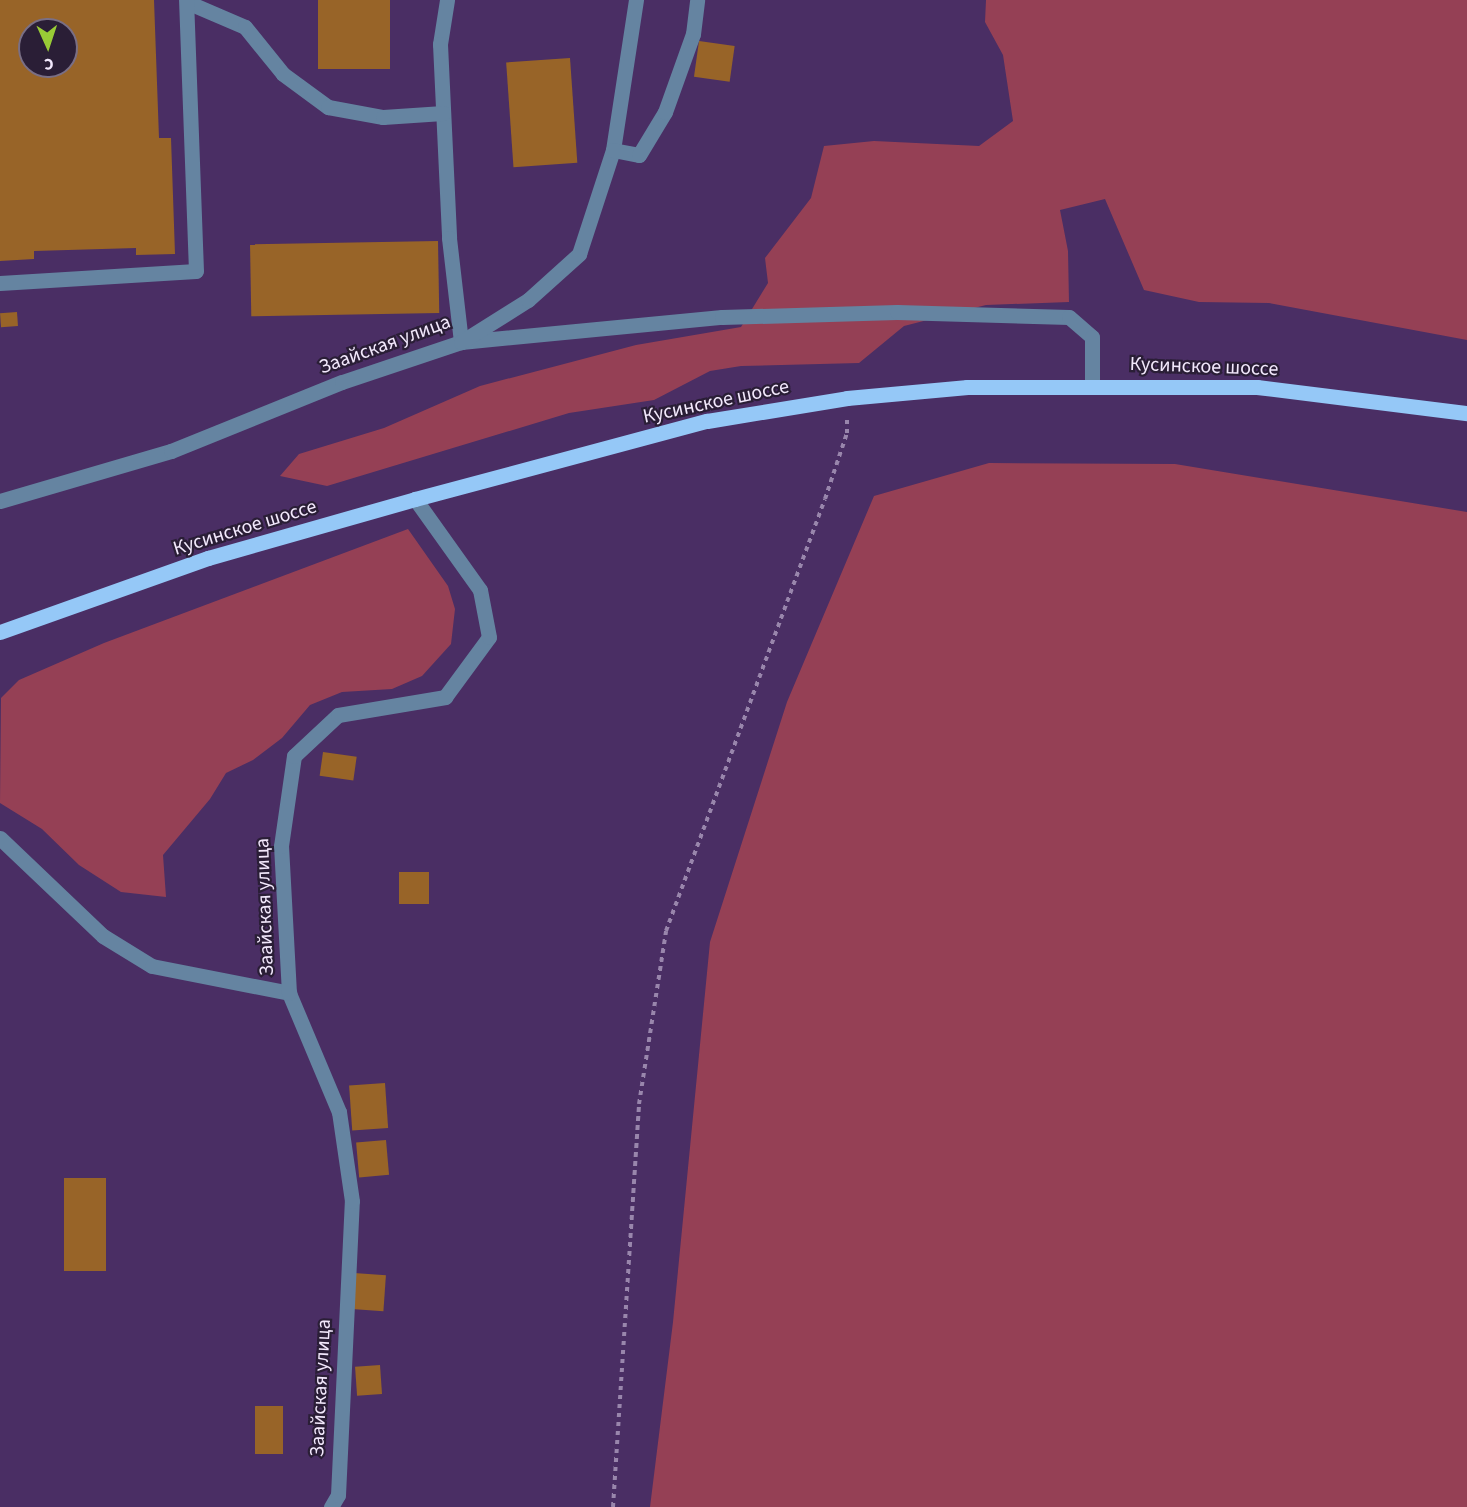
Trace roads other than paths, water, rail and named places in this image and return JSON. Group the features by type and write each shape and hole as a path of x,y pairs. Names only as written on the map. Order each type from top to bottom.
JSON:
{"main road":[{"name":"Кусинское шоссе","path":"5,631 208,558 415,500 707,421 847,398 967,387 1092,384 1257,387 1467,413"}],"street":[{"path":"447,0 440,44 449,238 461,342 722,317 897,312 1069,317 1092,337 1092,384"},
{"name":"Заайская улица","path":"0,501 171,452 342,382 461,342 528,300 579,254 613,150 636,0"},
{"path":"613,150 639,155 665,112 693,34 698,0"},
{"path":"0,283 196,271 186,1 245,27 282,74 328,107 383,117 443,113"},
{"name":"Заайская улица","path":"331,1507 338,1495 352,1201 339,1112 289,993 281,846 294,756 338,715 445,697 489,637 480,590 415,500"},
{"name":"Заайская улица","path":"0,838 103,936 152,966 289,993"}]}
